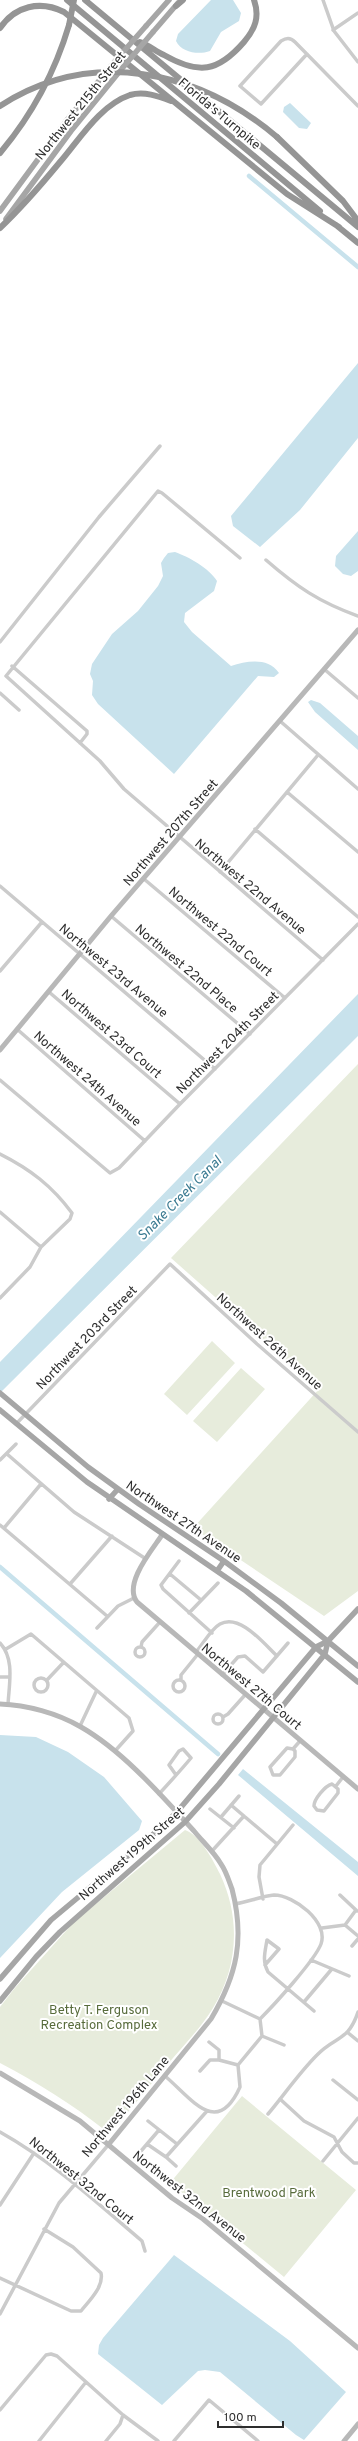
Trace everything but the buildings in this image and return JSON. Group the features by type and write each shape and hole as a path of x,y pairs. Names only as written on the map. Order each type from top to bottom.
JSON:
{"highway":[{"name":"Florida's Turnpike","path":"67,0 358,243"},
{"path":"0,153 25,120 51,74 69,25 74,0"},
{"name":"Florida's Turnpike","path":"85,0 358,227"},
{"path":"176,6 182,0"},
{"path":"132,40 147,44 181,64 201,68 213,67 230,57 251,33 257,17 254,0"},
{"path":"0,28 8,18 23,8 41,5 58,9 76,21 287,194 339,227"},
{"path":"0,106 41,86 63,79 106,73 134,74 165,78 203,89 249,114 277,137 343,201 358,221"},
{"path":"0,227 21,208 98,118 114,103 130,95 146,94 177,104"}],"main road":[{"name":"Northwest 215th Street","path":"0,211 64,123 116,60 169,0"},
{"name":"Northwest 215th Street","path":"0,227 70,130 176,6"},
{"name":"Northwest 27th Avenue","path":"2,1395 118,1489 224,1561 358,1666"},
{"name":"Northwest 27th Avenue","path":"0,1410 110,1499 217,1571 325,1654 358,1682"},
{"path":"110,1499 118,1489"},
{"path":"217,1571 224,1561"},
{"name":"Northwest 199th Street","path":"0,1979 51,1920 147,1840 177,1812 316,1647 328,1641 358,1609"},
{"name":"Northwest 199th Street","path":"0,2001 36,1956 60,1932 186,1822 273,1719 325,1654 328,1641"}],"street":[{"path":"323,0 333,30 358,62"},
{"path":"333,30 358,12"},
{"path":"307,54 260,104 240,86 285,38 292,39 307,54 358,106"},
{"path":"0,642 99,517 160,446"},
{"path":"80,743 87,734 87,731 12,666 158,491 240,558"},
{"path":"266,560 316,599 358,616"},
{"name":"Northwest 207th Street","path":"0,1050 111,916 358,630"},
{"name":"Northwest 22nd Avenue","path":"12,666 6,673 7,679 100,761 124,789 179,838 323,960"},
{"path":"324,670 358,698"},
{"path":"0,693 19,710"},
{"path":"280,720 358,789"},
{"path":"220,872 318,755"},
{"path":"287,792 358,852"},
{"path":"255,830 358,917"},
{"name":"Northwest 22nd Court","path":"144,879 285,998"},
{"name":"Northwest 23rd Avenue","path":"0,886 215,1069"},
{"name":"Northwest 22nd Place","path":"111,916 250,1034"},
{"path":"0,971 42,922"},
{"name":"Northwest 204th Street","path":"0,1080 110,1173 119,1168 180,1104 358,924"},
{"name":"Northwest 23rd Court","path":"49,992 180,1104"},
{"name":"Northwest 24th Avenue","path":"18,1030 145,1141"},
{"path":"0,1154 25,1167 55,1191 72,1212 70,1219 41,1247 30,1267 0,1298"},
{"path":"0,1212 41,1247"},
{"name":"Northwest 203rd Street","path":"16,1424 170,1264"},
{"name":"Northwest 26th Avenue","path":"170,1264 257,1344 358,1432"},
{"path":"0,1460 16,1444"},
{"path":"7,1454 74,1512 146,1559"},
{"path":"4,1528 41,1484"},
{"path":"0,1525 107,1616"},
{"path":"97,1628 118,1606 134,1598 132,1590 135,1578 162,1535"},
{"path":"70,1584 112,1536"},
{"path":"179,1561 161,1585 163,1589 212,1633"},
{"path":"170,1574 201,1600"},
{"path":"189,1613 218,1583"},
{"name":"Northwest 27th Court","path":"134,1598 273,1719 358,1789"},
{"path":"141,1647 142,1642 160,1622"},
{"path":"181,1680 181,1675 220,1624 238,1623 277,1656"},
{"path":"6,1649 31,1634 96,1692 129,1718 132,1731 115,1751"},
{"path":"0,1643 6,1649 10,1662 8,1705"},
{"path":"222,1675 238,1657 245,1656 263,1672 288,1643"},
{"path":"47,1680 63,1663"},
{"path":"0,1677 9,1677"},
{"path":"39,1678 47,1680 48,1686 45,1691 39,1692 34,1688 34,1682 39,1678"},
{"path":"80,1726 96,1692"},
{"path":"222,1717 228,1714 245,1694"},
{"name":"Northwest 196th Lane","path":"0,1704 47,1713 80,1726 115,1751 177,1812 212,1851 221,1864 231,1887 238,1920 238,1946 232,1977 222,2000 211,2019 59,2203 0,2314"},
{"path":"293,1749 296,1751 295,1757 280,1775 273,1775 270,1766 285,1749 293,1749 300,1741"},
{"path":"159,1794 176,1775 191,1758 183,1749 179,1750 169,1765 176,1775"},
{"path":"336,1786 343,1777"},
{"path":"332,1784 336,1786 338,1793 326,1809 321,1811 317,1810 314,1806 315,1802 327,1786 332,1784"},
{"path":"221,1817 239,1796"},
{"path":"231,1805 277,1844"},
{"path":"210,1809 234,1828"},
{"path":"212,1851 244,1816"},
{"path":"263,1898 259,1877 260,1866 293,1825"},
{"path":"165,2076 207,2112 217,2113 222,2110 236,2094 240,2080 238,2065 262,2036 260,2019 311,1960 321,1945 323,1936 322,1928 314,1916 301,1906 280,1896 274,1895 235,1904"},
{"path":"322,1928 345,1925 357,1911 340,1896"},
{"path":"345,1925 358,1936"},
{"path":"352,1946 358,1939"},
{"path":"265,1965 279,1949 267,1940 264,1957 265,1965 268,1972 314,2011"},
{"path":"311,1960 331,1970 349,1976"},
{"path":"304,2002 331,1970"},
{"path":"222,2000 260,2019"},
{"path":"268,2114 317,2054 342,2038 354,2025 358,2012"},
{"path":"347,2032 358,2041"},
{"path":"262,2036 284,2045"},
{"path":"209,2042 219,2050 219,2060"},
{"path":"200,2071 210,2060 219,2060 238,2065"},
{"name":"Northwest 32nd Avenue","path":"0,2073 62,2109 109,2144 178,2202 203,2218 358,2348"},
{"path":"333,2080 358,2100"},
{"path":"280,2099 304,2121 334,2137 336,2144 354,2163 358,2163"},
{"path":"166,2157 207,2112"},
{"path":"323,2161 358,2118"},
{"path":"148,2121 177,2144"},
{"path":"141,2151 159,2130"},
{"name":"Northwest 32nd Court","path":"0,2132 34,2153 74,2183 142,2241 145,2251"},
{"path":"147,2144 176,2166"},
{"path":"0,2205 34,2153"},
{"path":"0,2278 71,2311 81,2311 96,2292 102,2277 98,2268 73,2247 44,2229"},
{"path":"0,2410 46,2355 51,2354 57,2356 123,2415 158,2441"},
{"path":"39,2441 86,2382"},
{"path":"174,2441 209,2400 258,2441"},
{"path":"106,2441 120,2424 123,2415"},
{"path":"344,2441 358,2424"}],"green space":[{"path":"358,1064 358,1591 324,1616 193,1528 319,1389 171,1258"},
{"path":"212,1341 235,1363 187,1415 164,1394"},
{"path":"241,1368 265,1389 217,1442 193,1421"},
{"name":"Betty T. Ferguson Recreation Complex","path":"185,1830 196,1837 206,1849 220,1874 227,1891 234,1925 232,1959 228,1976 213,2008 199,2028 113,2130 106,2131 54,2094 0,2063 0,2007 14,1989 74,1922"},
{"name":"Brentwood Park","path":"242,2096 356,2190 284,2277 170,2183"}],"water":[{"path":"211,0 233,0 241,13 239,21 221,32 210,51 196,53 182,48 176,41 178,34"},
{"path":"290,103 311,123 307,129 299,128 283,112 284,107"},
{"path":"358,363 358,438 300,510 260,547 233,526 231,516"},
{"path":"358,531 358,571 351,576 343,574 335,566 336,556"},
{"path":"175,552 198,564 209,572 217,581 214,591 185,613 184,622 192,632 231,666 250,662 263,662 269,664 279,673 274,677 258,676 174,774 98,704 92,695 93,681 90,674 92,664 112,634 138,611 158,586 163,576 161,563 164,558 168,553"},
{"path":"311,700 320,703 358,736 358,750 315,712 308,702"},
{"name":"Snake Creek Canal","path":"358,994 358,1036 0,1393 0,1362"},
{"path":"0,1735 36,1737 68,1752 104,1777 142,1821 139,1830 62,1892 0,1958"},
{"path":"243,1769 358,1862 358,1876 238,1775"},
{"path":"174,2255 290,2341 346,2392 304,2440 220,2372 205,2370 198,2371 162,2405 98,2354 99,2345 103,2338"}],"waterway":[{"path":"249,176 358,267"},
{"path":"0,1567 218,1754"}]}
